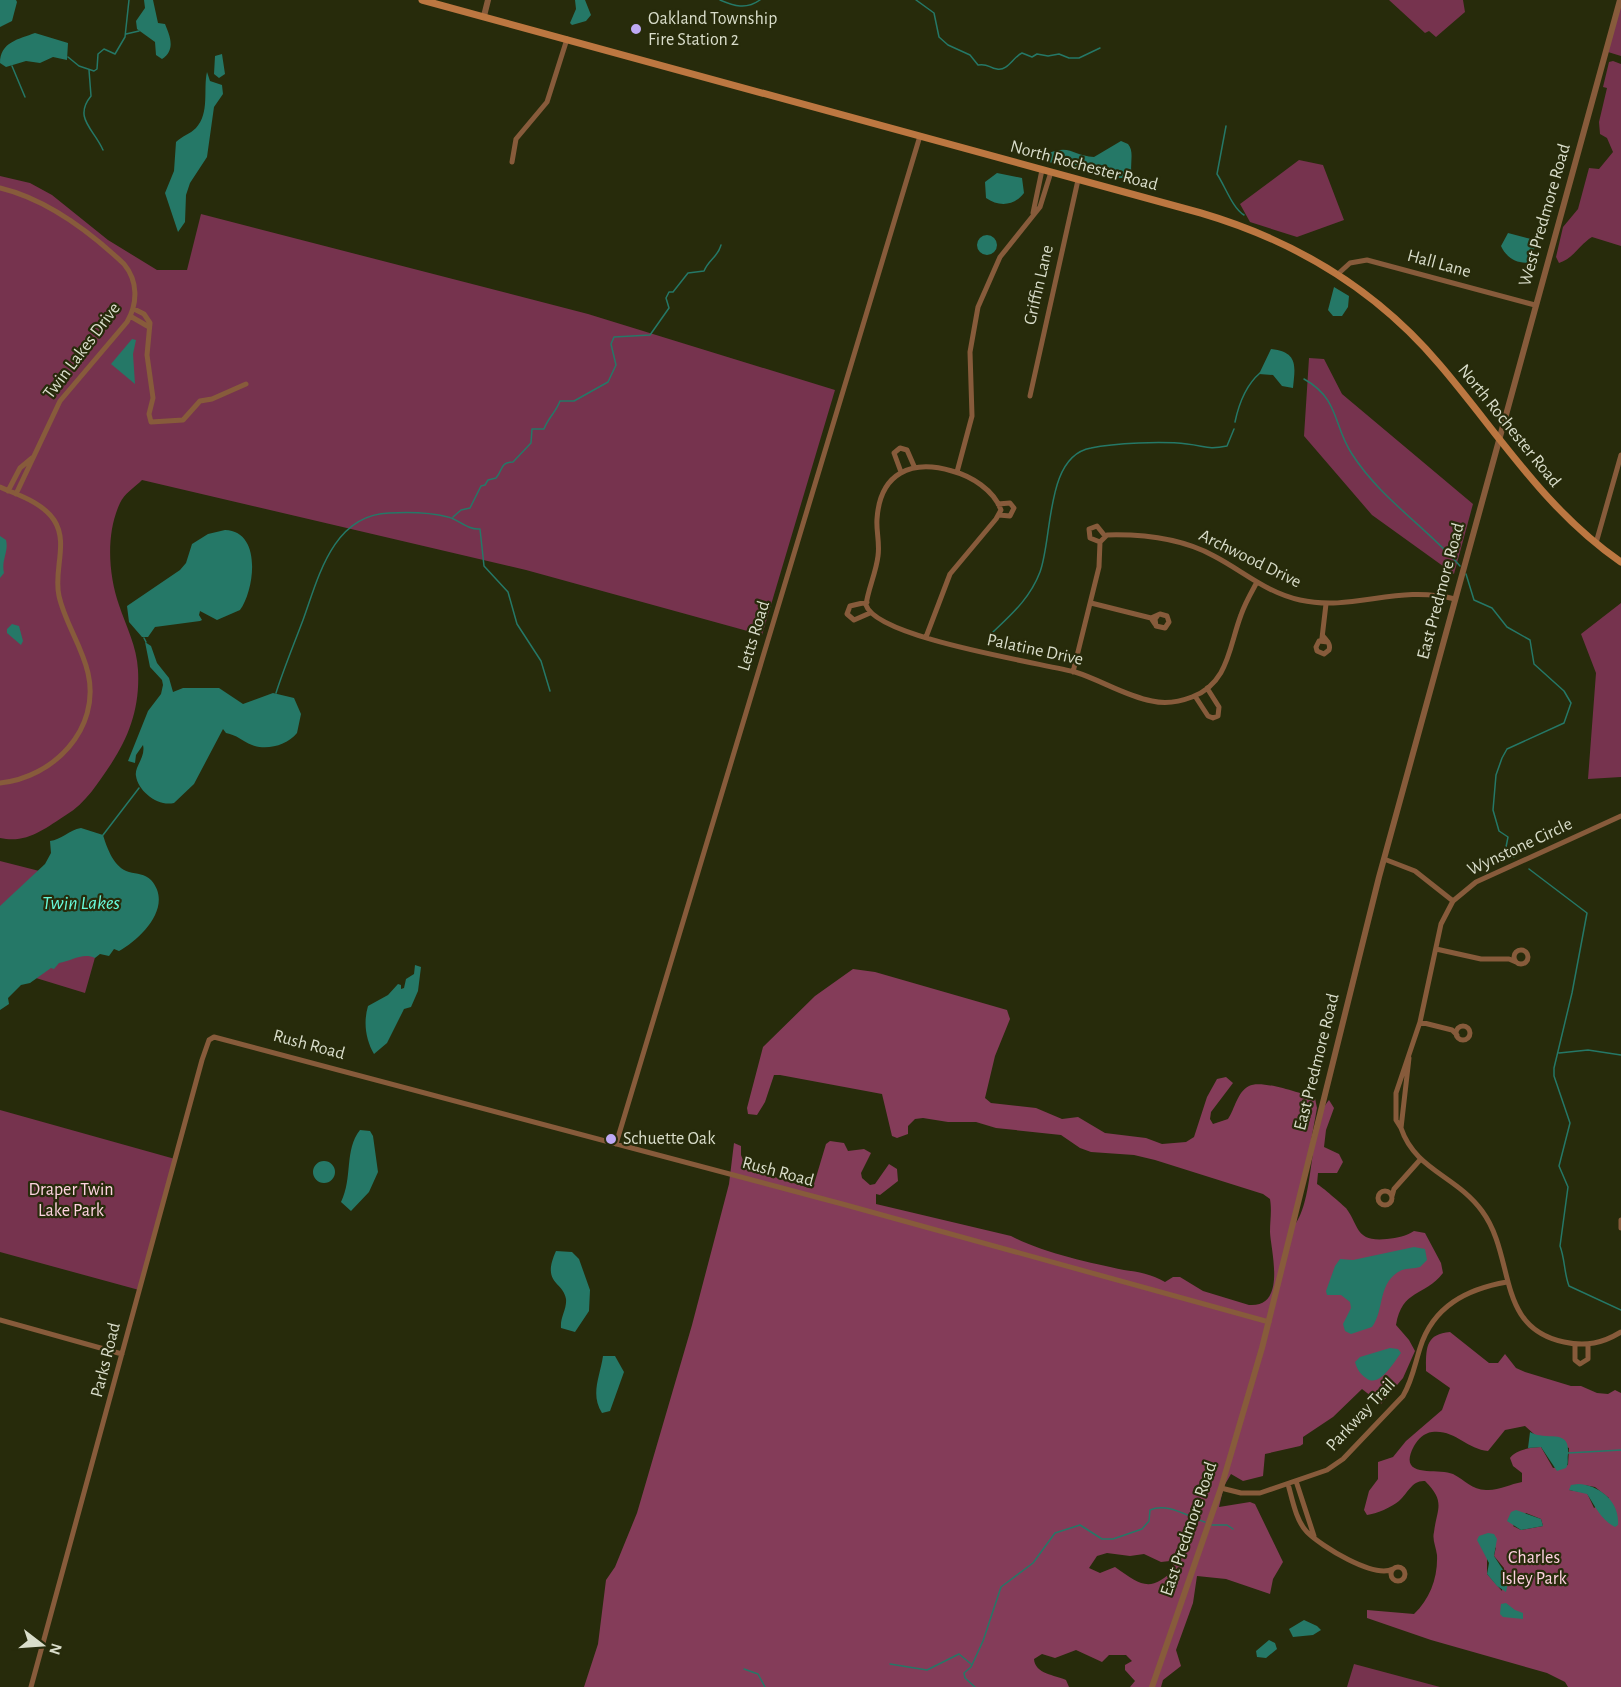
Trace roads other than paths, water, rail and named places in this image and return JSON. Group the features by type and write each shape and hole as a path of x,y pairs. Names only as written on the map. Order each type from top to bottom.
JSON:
{"main road":[{"name":"North Rochester Road","path":"422,0 1242,226 1288,245 1339,273 1411,332 1548,499 1596,543 1621,562"}],"street":[{"path":"484,16 488,0"},
{"name":"West Predmore Road","path":"1498,439 1620,0"},
{"path":"512,162 516,139 548,102 567,39"},
{"name":"Letts Road","path":"616,1144 920,136"},
{"path":"1033,213 1042,170"},
{"path":"957,472 972,416 970,352 978,307 1000,257 1042,202 1051,172"},
{"name":"Griffin Lane","path":"1030,396 1078,180"},
{"name":"Twin Lakes Drive","path":"0,188 26,195 46,204 120,261 132,278 135,292 134,309 130,316 66,390 16,494"},
{"name":"Hall Lane","path":"1339,273 1350,263 1366,260 1535,305"},
{"path":"134,309 149,319 147,366 153,398 149,416 152,422 183,420 195,404 246,384"},
{"path":"130,316 149,327"},
{"name":"East Predmore Road","path":"1152,1687 1221,1488 1269,1322 1384,859 1498,439"},
{"path":"901,472 894,453 900,448 907,450 914,466"},
{"path":"1596,543 1621,455"},
{"name":"Twin Lakes Drive","path":"8,491 20,468 33,457"},
{"path":"870,613 867,602 878,559 877,523 880,505 888,485 901,472 914,466 934,466 957,472 973,479 998,504 999,515 950,574 926,637"},
{"path":"0,487 39,506 58,526 61,538 59,597 82,651 89,675 89,694 75,740 54,763 39,774 19,781 0,783"},
{"path":"998,504 1010,503 1014,508 1010,516 999,515"},
{"name":"Archwood Drive","path":"1073,672 1100,567 1100,542 1089,536 1090,528 1097,526 1105,536 1142,535 1180,543 1213,555 1283,596 1326,604 1409,593 1455,599"},
{"path":"1100,542 1105,536"},
{"name":"Palatine Drive","path":"867,602 850,606 847,614 854,620 870,613 926,637 975,652 1073,672 1155,702 1177,701 1196,696 1220,675 1228,660 1240,617 1257,582"},
{"path":"1091,603 1153,621 1160,628 1168,625 1167,616 1158,615 1153,621"},
{"path":"1321,638 1328,642 1329,650 1321,654 1316,647 1321,638 1326,604"},
{"path":"1196,696 1208,716 1213,718 1218,716 1219,707 1207,688"},
{"name":"Wynstone Circle","path":"1621,816 1476,882 1453,901 1441,924 1420,1022 1396,1093 1396,1120 1409,1147 1419,1161 1459,1186 1481,1209 1502,1250 1507,1282 1517,1312 1526,1323 1549,1338 1575,1344 1588,1345 1600,1342 1621,1332"},
{"path":"1384,859 1414,871 1453,901"},
{"path":"1436,949 1481,959 1509,959 1523,963 1528,956 1522,950 1509,959"},
{"path":"1515,953 1516,962"},
{"path":"1420,1022 1452,1030 1465,1040 1470,1033 1468,1027 1452,1030"},
{"path":"1457,1035 1459,1027"},
{"name":"Rush Road","path":"209,1040 214,1037 231,1039 1269,1322"},
{"name":"Parks Road","path":"31,1687 209,1040"},
{"path":"1394,1189 1380,1193 1380,1202 1388,1204 1394,1189 1419,1161"},
{"path":"1386,1191 1392,1196"},
{"path":"1621,1220 1621,1228"},
{"name":"Parkway Trail","path":"1221,1488 1254,1494 1327,1470 1343,1459 1403,1396 1409,1386 1423,1338 1445,1307 1464,1294 1507,1282"},
{"path":"0,1320 122,1354"},
{"name":"Wynstone Circle","path":"1575,1344 1575,1360 1580,1364 1588,1359 1588,1345"},
{"path":"1296,1481 1314,1536"},
{"path":"1288,1484 1304,1528 1331,1551 1357,1563 1386,1572 1397,1581 1404,1577 1402,1569 1386,1572"},
{"path":"1297,1510 1305,1507"},
{"path":"1392,1577 1393,1569"}],"water":[{"path":"0,0 16,0 17,2 12,21 0,27"},
{"path":"144,0 153,0 158,23 165,24 169,33 171,43 169,51 162,59 156,55 155,42 137,29 136,21 145,8"},
{"path":"575,0 585,0 591,15 586,21 572,25 570,23 576,9"},
{"path":"35,33 68,43 67,60 53,57 40,63 26,61 6,67 0,63 3,50 7,46"},
{"path":"222,54 225,74 219,78 214,74 215,56"},
{"path":"207,72 210,81 222,85 223,94 214,107 207,157 190,183 186,195 185,222 178,232 165,193 174,171 176,142 196,128 203,115"},
{"path":"1121,141 1128,144 1131,151 1132,176 1129,181 1124,178 1108,178 1045,161 1049,153 1062,150 1094,157"},
{"path":"997,173 1022,178 1024,193 1016,201 1001,204 986,198 985,182"},
{"path":"1508,233 1531,239 1535,246 1531,262 1518,261 1506,254 1501,246"},
{"path":"987,235 994,238 997,245 994,252 987,255 980,252 977,245 980,238"},
{"path":"1334,287 1349,296 1348,307 1342,316 1333,316 1328,310"},
{"path":"132,339 136,340 133,354 135,384 111,364"},
{"path":"1271,349 1287,353 1291,357 1294,367 1293,388 1282,386 1273,375 1259,374"},
{"path":"225,530 237,533 245,540 250,550 252,576 240,610 217,620 200,611 199,615 202,620 200,621 155,627 148,637 142,637 129,622 127,606 180,570 186,563 192,544 208,534"},
{"path":"0,536 6,540 7,548 3,564 4,573 0,578"},
{"path":"12,624 19,626 23,641 21,645 7,633 7,629"},
{"path":"145,642 151,646 157,663 169,678 173,692 183,688 219,688 243,704 273,693 294,698 301,714 297,733 282,744 258,747 226,733 223,729 194,784 174,803 168,804 155,800 141,787 136,776 143,754 143,745 136,755 135,763 128,761 148,711 161,694 163,685 162,680 150,667"},
{"name":"Twin Lakes","path":"81,828 103,835 112,857 124,870 144,875 151,880 157,890 159,900 157,911 145,930 128,946 119,951 114,949 109,956 100,954 95,958 82,956 59,963 54,969 51,968 30,983 21,985 8,998 9,1004 0,1010 0,906 45,864 51,853 50,841"},
{"path":"415,965 421,967 418,991 411,1007 404,1009 387,1043 374,1054 366,1031 368,1006 388,995 398,984 401,985 401,989 404,988 406,979 414,974"},
{"path":"360,1130 370,1131 373,1136 378,1172 369,1192 351,1211 341,1202 347,1183 352,1146"},
{"path":"324,1161 332,1164 335,1172 332,1180 324,1183 316,1180 313,1172 316,1164"},
{"path":"1414,1247 1425,1249 1427,1260 1420,1267 1402,1270 1389,1281 1372,1327 1351,1334 1345,1331 1343,1324 1351,1308 1350,1302 1341,1295 1327,1295 1326,1291 1340,1259 1353,1260"},
{"path":"556,1251 572,1252 579,1259 590,1290 589,1311 575,1332 561,1328 566,1299 552,1276 552,1262"},
{"path":"1390,1348 1398,1349 1401,1353 1381,1377 1371,1380 1360,1373 1355,1362 1360,1357"},
{"path":"603,1356 615,1356 624,1372 610,1411 602,1413 598,1406 596,1392"},
{"path":"1530,1432 1561,1438 1565,1441 1568,1446 1566,1468 1557,1471 1541,1447 1528,1448"},
{"path":"1578,1484 1594,1488 1607,1496 1616,1509 1618,1525 1615,1527 1606,1521 1587,1494 1569,1490 1571,1485"},
{"path":"1516,1510 1541,1519 1543,1526 1521,1530 1507,1521 1511,1512"},
{"path":"1494,1534 1497,1539 1494,1556 1509,1579 1506,1592 1497,1586 1487,1574 1489,1563 1477,1540 1479,1536"},
{"path":"1506,1603 1523,1613 1523,1619 1503,1617 1500,1614 1501,1604"},
{"path":"1304,1620 1321,1630 1313,1635 1293,1637 1289,1629"},
{"path":"1269,1640 1275,1643 1277,1649 1266,1658 1257,1657 1256,1651"}],"waterway":[{"path":"68,57 79,66 94,71 97,69 98,54 104,49 115,54 125,37 129,0"},
{"path":"720,0 740,6 750,5 760,0"},
{"path":"916,0 934,13 939,37 948,45 970,55 978,65 1001,69 1022,53 1032,57 1037,54 1048,56 1059,54 1069,58 1079,58 1100,48"},
{"path":"126,34 139,31"},
{"path":"12,66 25,97"},
{"path":"89,70 91,96 86,104 85,117 103,150"},
{"path":"1226,126 1217,174 1233,203 1244,215"},
{"path":"453,517 461,510 470,508 481,486 485,485 488,480 496,478 504,465 513,462 531,443 532,429 544,429 560,401 574,401 608,382 616,365 611,344 614,337 650,335 669,308 666,298 669,292 673,292 688,273 704,271 721,245"},
{"path":"1235,422 1244,395 1260,373"},
{"path":"1304,379 1316,387 1330,404 1346,444 1363,470 1460,566"},
{"path":"993,632 1020,605 1036,581 1044,557 1058,482 1065,466 1076,454 1091,448 1139,443 1177,443 1211,448 1227,446 1234,429"},
{"path":"276,693 315,586 330,552 354,525 370,516 403,512 441,515 471,528 480,529 484,566 508,592 517,624 541,661 550,691"},
{"path":"1466,574 1474,600 1492,608 1507,627 1530,640 1534,664 1564,691 1571,703 1564,723 1507,749 1502,758 1496,775 1493,810 1499,831 1508,837 1505,852 1514,857"},
{"path":"144,638 146,642"},
{"path":"103,835 139,788"},
{"path":"1529,869 1587,913 1572,993 1554,1068 1554,1076 1570,1123 1559,1166 1568,1187 1560,1246 1569,1286 1621,1310"},
{"path":"1559,1053 1588,1050 1621,1055"},
{"path":"1568,1453 1621,1450"},
{"path":"975,1687 965,1678 964,1673 971,1667 983,1641 1001,1587 1033,1563 1055,1533 1080,1525 1102,1539 1113,1539 1142,1529 1149,1521 1150,1510 1157,1508 1178,1511 1205,1522"},
{"path":"1212,1525 1227,1525 1233,1529"},
{"path":"890,1664 927,1670 959,1654 971,1664"},
{"path":"744,1669 758,1674 765,1687"}],"place":[{"name":"Oakland Township Fire Station 2","path":"636,29"},
{"name":"Schuette Oak","path":"611,1139"}],"park label":[{"name":"Draper Twin Lake Park","path":"71,1200"},
{"name":"Charles Isley Park","path":"1534,1568"}]}
